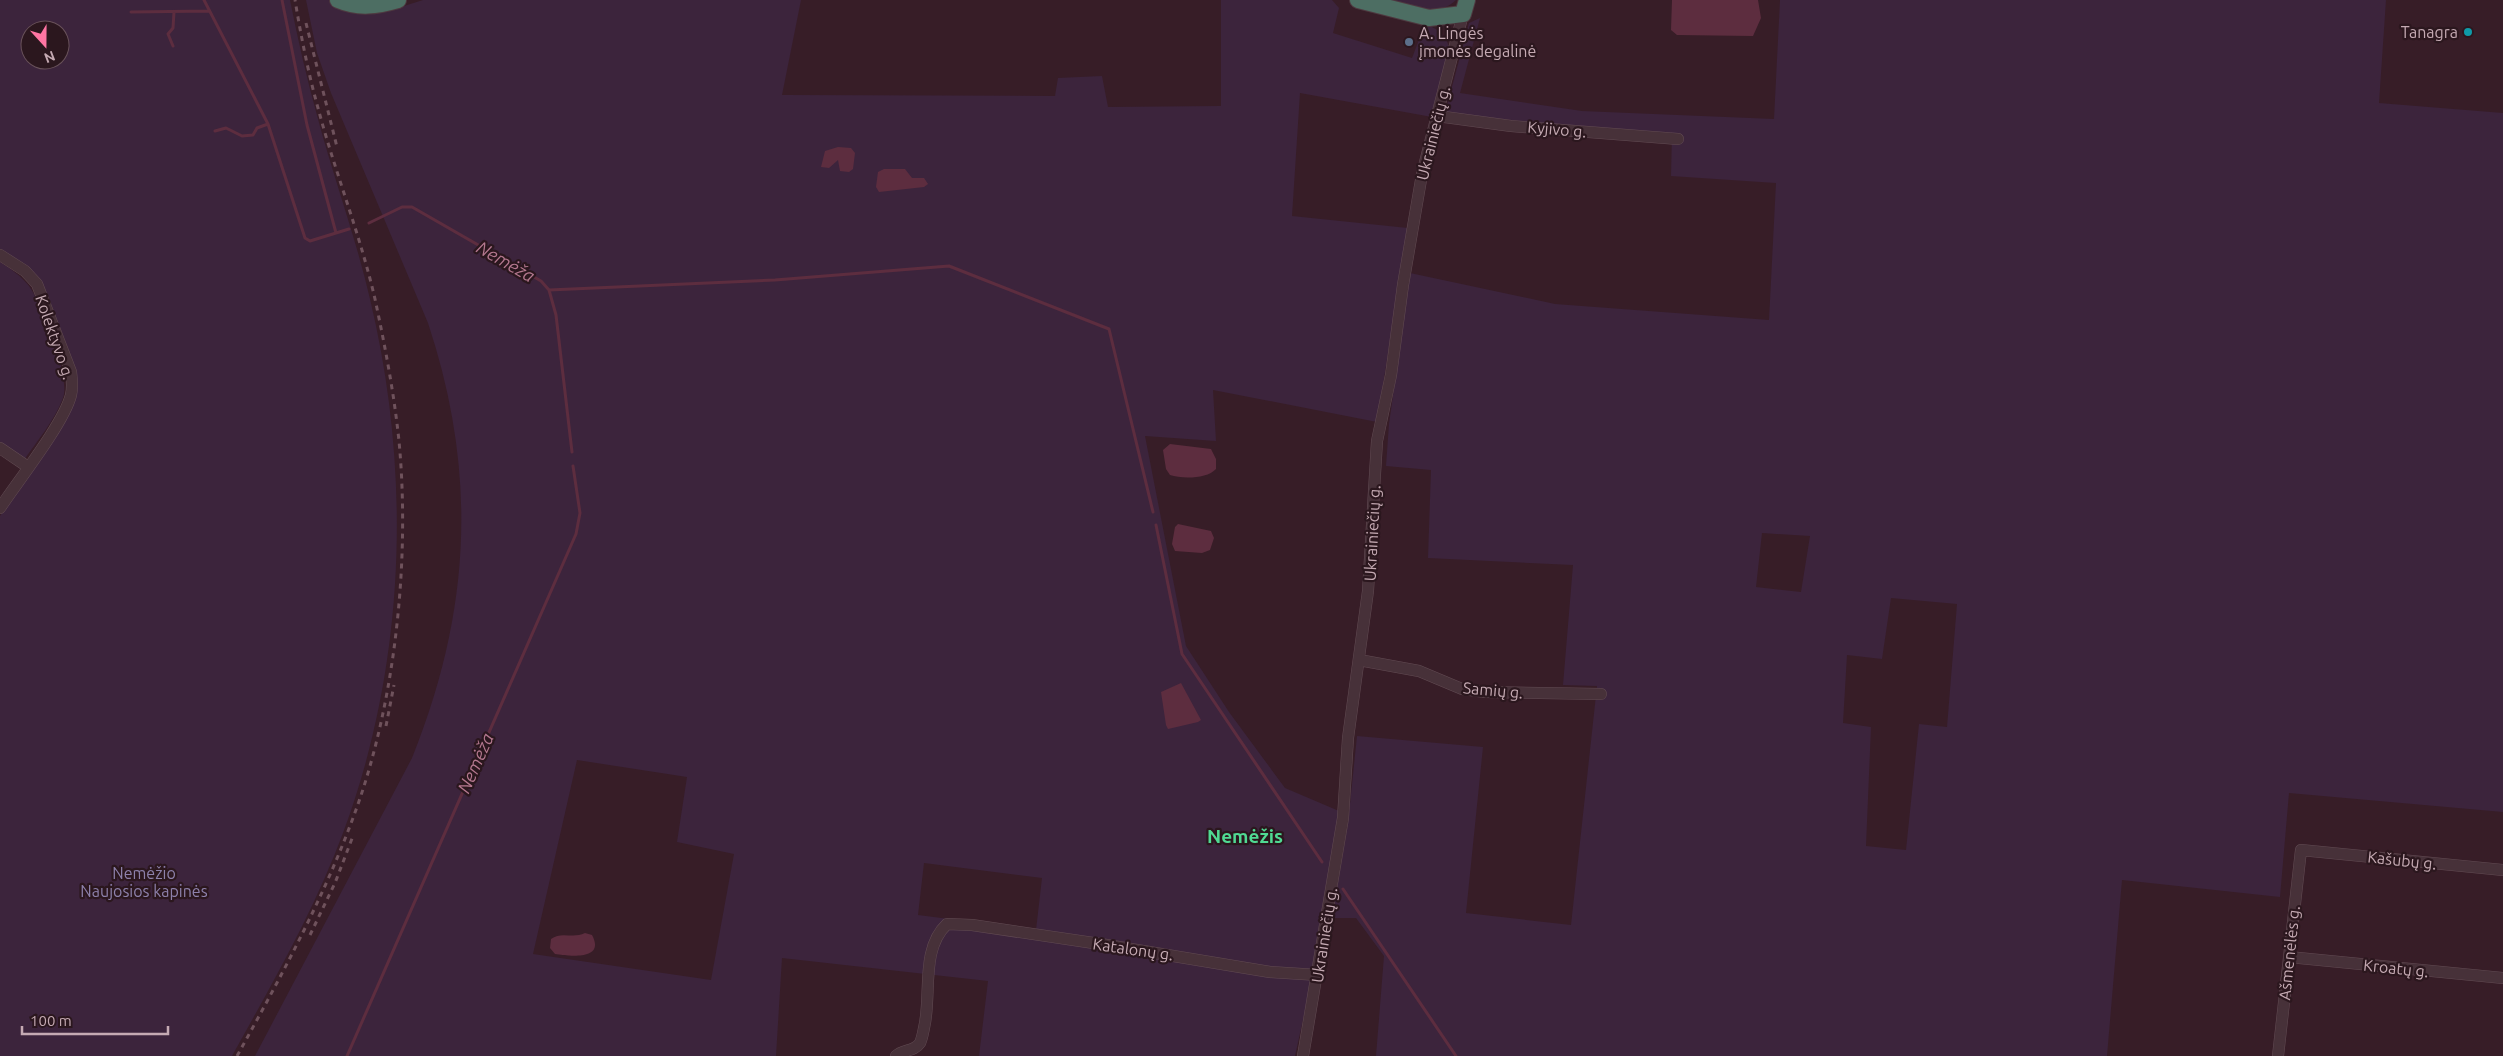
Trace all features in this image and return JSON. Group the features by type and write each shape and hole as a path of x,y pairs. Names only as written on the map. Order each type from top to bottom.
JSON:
{"highway":[{"path":"338,0 361,7 377,6 398,0"},
{"path":"1358,0 1429,18 1465,7"}],"street":[{"name":"Ukrainiečių g.","path":"1303,1056 1343,818 1348,738 1368,592 1377,441 1391,376 1403,286 1422,174 1465,7"},
{"name":"Kyjivo g.","path":"1438,116 1511,126 1678,139"},
{"name":"Kolektyvo g.","path":"0,255 25,272 37,284 71,372 72,385 65,409 0,508"},
{"path":"0,448 28,467"},
{"name":"Samių g.","path":"1358,660 1419,671 1462,689 1484,692 1601,694"},
{"name":"Kašubų g.","path":"2301,850 2503,870"},
{"name":"Ašmenėlės g.","path":"2278,1056 2301,850"},
{"name":"Katalonų g.","path":"896,1056 914,1049 921,1042 926,1018 931,953 938,936 947,924 972,925 1125,947 1270,972 1318,975"},
{"name":"Kroatų g.","path":"2289,957 2503,978"}],"green space":[{"name":"Nemėžio Naujosios kapinės","path":"0,0 290,0 314,104 370,299 383,365 392,432 397,500 396,568 390,636 380,703 364,769 343,833 306,919 232,1056 0,1056 0,516 60,428 77,393 77,377 73,362 48,296 40,282 22,264 0,249"},
{"path":"306,0 329,0 348,11 364,14 385,12 423,0 801,0 782,95 1055,96 1058,78 1102,76 1108,107 1221,106 1221,0 1332,0 1339,8 1333,33 1412,58 1425,24 1443,35 1449,47 1432,117 1300,93 1292,216 1408,228 1377,422 1213,390 1216,441 1145,436 1186,646 1229,712 1285,788 1339,811 1310,988 1295,1056 979,1056 988,981 782,958 776,1056 255,1056 412,758 432,703 446,649 456,596 461,542 460,488 455,434 444,379 428,323 331,93 317,53","holes":["577,760 687,777 677,842 734,854 711,980 533,954","924,863 1042,878 1036,930 918,915"]},
{"path":"1387,0 1456,0 1448,6 1432,10 1414,8"},
{"path":"1780,0 2386,0 2379,103 2503,113 2503,812 2289,793 2280,897 2122,880 2107,1056 1376,1056 1384,956 1356,918 1332,918 1348,823 1357,736 1483,747 1466,913 1571,925 1597,686 1563,685 1573,565 1428,558 1431,470 1386,466 1389,424 1410,273 1555,304 1769,320 1776,183 1671,176 1672,133 1578,127 1445,113 1469,23 1480,18 1460,93 1582,111 1774,119","holes":["1762,533 1810,536 1801,592 1756,587","1891,598 1957,604 1947,727 1919,724 1906,850 1866,846 1871,727 1843,723 1847,655 1882,659"]},
{"path":"0,262 23,279 35,295 48,324 63,374 64,388 60,406 24,460 0,442"}],"shaded area":[{"path":"1672,0 1758,0 1761,18 1753,36 1677,35 1671,30"},
{"path":"838,147 851,148 855,153 853,169 849,172 840,171 838,160 829,168 821,167 825,151"},
{"path":"884,169 905,169 912,178 924,178 928,184 924,187 879,192 876,187 878,172"},
{"path":"1170,444 1211,449 1216,459 1216,469 1207,475 1194,477 1170,475 1166,469 1163,450"},
{"path":"1178,524 1211,531 1214,538 1210,550 1202,553 1175,551 1172,544 1175,527"},
{"path":"1181,683 1201,720 1168,729 1161,692"},
{"path":"585,933 592,935 595,943 594,949 590,953 576,956 561,955 555,954 550,948 551,939 555,937"}],"waterway":[{"name":"Nemėža","path":"204,0 268,124 305,238 310,241 349,229"},
{"path":"282,0 307,125 336,233"},
{"path":"131,12 209,11"},
{"path":"173,46 168,34 173,28 174,12"},
{"path":"215,131 226,128 242,136 253,135 257,128 268,124"},
{"name":"Nemėža","path":"369,223 402,207 412,207 541,281 549,290 556,315 572,452"},
{"path":"549,290 775,280 949,266 1109,329 1153,512"},
{"name":"Nemėža","path":"347,1056 576,534 580,513 573,466"},
{"path":"1156,525 1182,654 1322,862"},
{"path":"1343,889 1456,1056"}],"railway":[{"path":"237,1056 287,965 317,903 332,871 357,807 382,720 397,626 401,579 402,486 395,405 386,352 369,275 314,95 295,0"},
{"path":"306,23 337,147"},
{"path":"386,726 394,685"},
{"path":"310,935 335,883 353,836"}],"place":[{"name":"Tanagra","path":"2468,32"},
{"name":"A. Lingės įmonės degalinė","path":"1409,42"}],"district":[{"name":"Nemėžis","path":"1245,836"}]}
